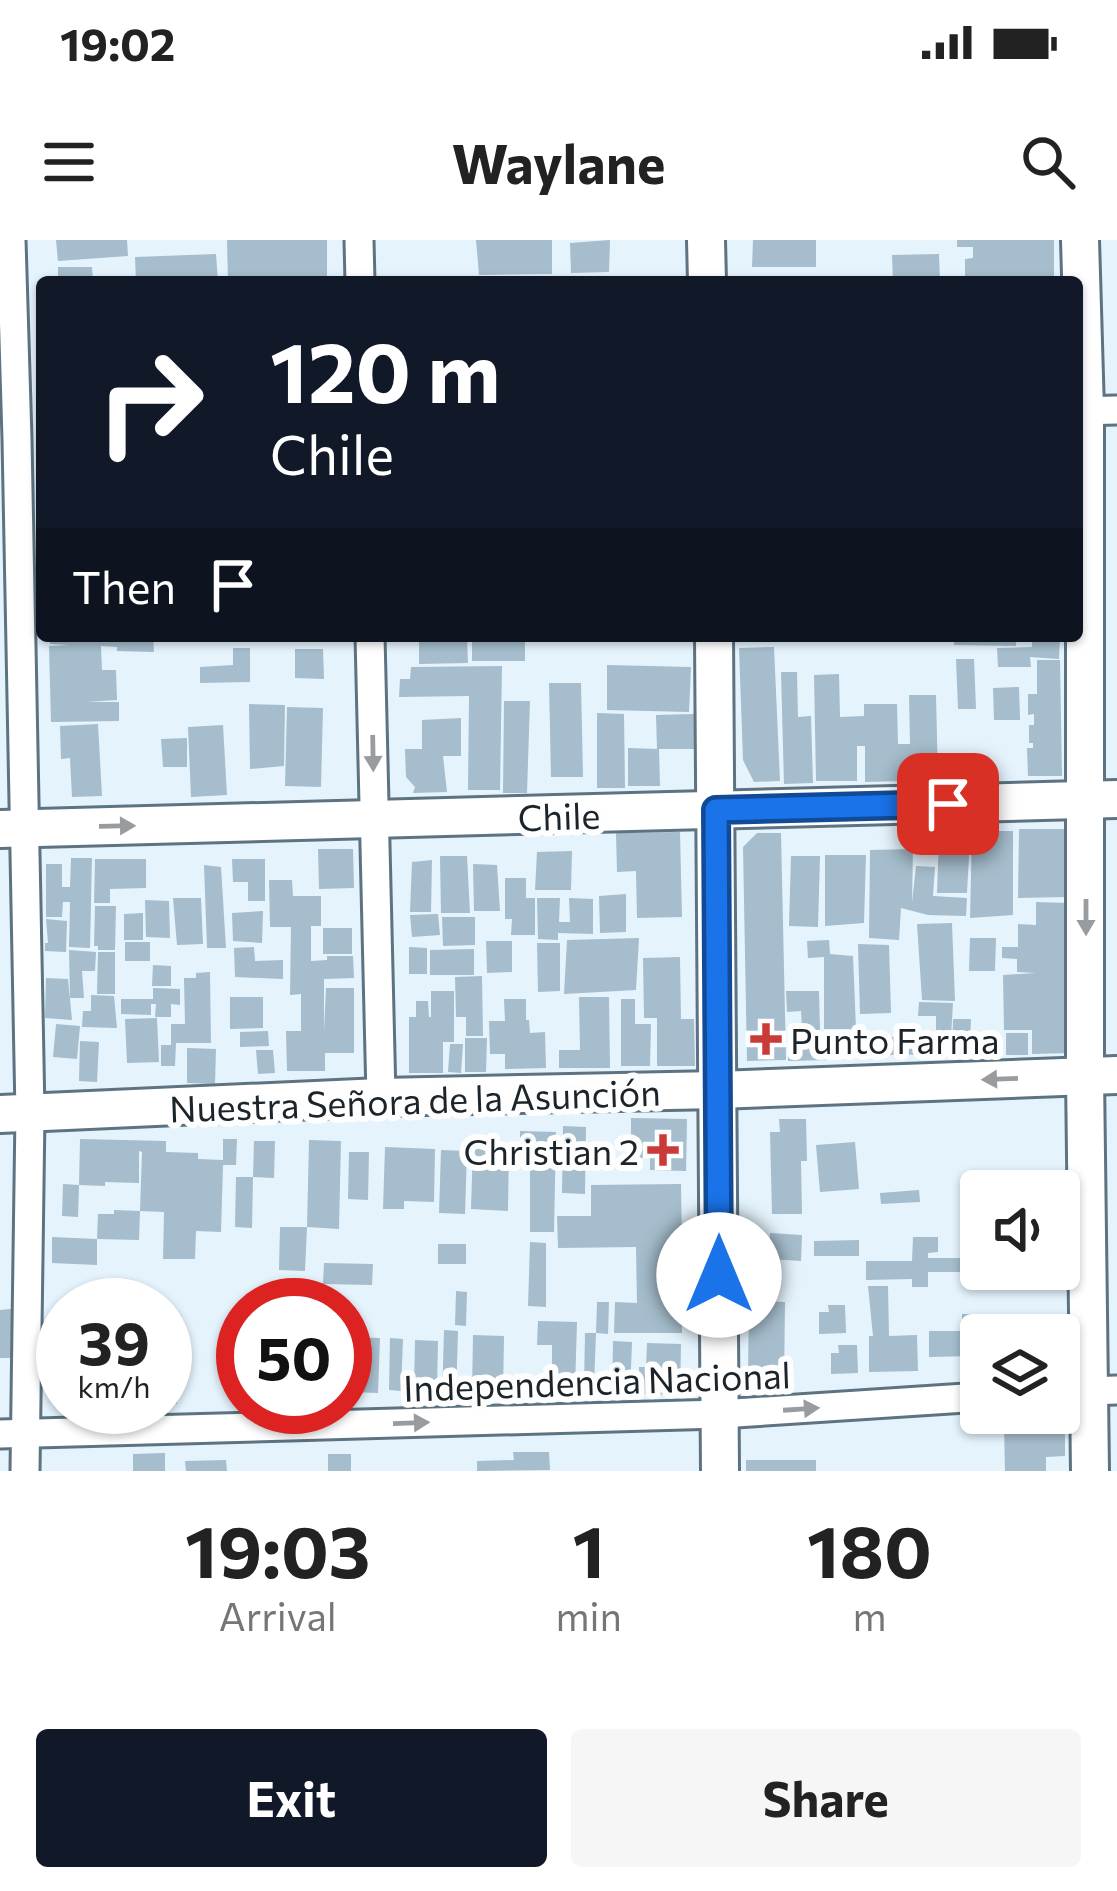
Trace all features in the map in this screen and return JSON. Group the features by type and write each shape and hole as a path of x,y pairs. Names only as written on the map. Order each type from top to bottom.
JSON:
{"street":[{"path":"10,240 20,439 12,829 12,1434 25,1471"},
{"path":"359,240 360,276"},
{"path":"706,240 707,276"},
{"path":"1080,240 1083,276"},
{"path":"1083,279 1093,410 1102,799 1101,1076 1088,1391 1090,1471"},
{"path":"370,642 381,1097"},
{"path":"714,642 720,1471"},
{"name":"Chile","path":"12,829 1102,799"},
{"name":"Nuestra Señora de la Asunción","path":"15,1113 1101,1076"},
{"name":"Independencia Nacional","path":"12,1434 720,1414 960,1398"}],"building":[{"path":"56,240 127,240 128,256 58,261"},
{"path":"227,240 327,240 327,276 228,276"},
{"path":"476,240 552,240 552,274 479,275"},
{"path":"610,240 609,272 571,273 570,243"},
{"path":"753,240 816,240 816,267 752,267"},
{"path":"957,240 1054,240 1054,276 965,276 965,259 973,258 973,247 957,247"},
{"path":"216,254 218,276 136,276 135,257"},
{"path":"939,254 940,276 893,276 892,255"},
{"path":"58,267 92,267 93,276 58,276"},
{"path":"153,642 154,652 101,646 102,670 116,670 117,700 87,702 119,702 119,721 51,722 49,646 69,645 50,644"},
{"path":"419,642 467,642 468,663 419,664"},
{"path":"472,642 525,642 525,661 472,661"},
{"path":"954,642 1016,642 1016,646"},
{"path":"1032,642 1060,642 1059,659 1030,657 1031,667 998,667 997,648 1032,647"},
{"path":"774,647 780,781 754,782 743,760 739,648"},
{"path":"233,648 250,648 250,682 200,683 200,667 233,665"},
{"path":"295,649 323,649 324,679 295,678"},
{"path":"956,659 974,659 976,709 958,709"},
{"path":"1037,660 1060,660 1062,776 1028,776 1027,748 1033,748 1029,725 1034,725 1034,714 1028,715 1028,694 1037,694"},
{"path":"607,665 691,667 689,712 607,710"},
{"path":"502,666 500,790 468,790 469,696 399,697 400,679 410,679 411,667"},
{"path":"781,672 797,672 798,717 811,716 813,783 784,784"},
{"path":"839,674 840,717 864,716 864,704 897,704 898,744 910,744 909,695 936,695 938,780 865,782 865,746 857,746 857,781 816,781 814,675"},
{"path":"549,683 581,683 583,777 551,777"},
{"path":"1019,687 1020,720 994,720 993,688"},
{"path":"504,701 530,701 527,793 503,793"},
{"path":"249,704 285,705 284,766 250,769"},
{"path":"287,707 323,708 321,787 285,786"},
{"path":"597,713 624,714 625,788 597,788"},
{"path":"694,714 694,749 657,749 656,715"},
{"path":"461,718 461,756 443,756 447,792 413,793 415,787 406,777 405,749 422,749 422,720"},
{"path":"98,724 102,796 72,797 70,758 61,759 60,726"},
{"path":"223,725 227,795 191,797 188,727"},
{"path":"187,738 187,767 163,767 161,739"},
{"path":"628,748 659,749 660,786 628,786"},
{"path":"1019,829 1066,829 1067,897 1018,898"},
{"path":"972,831 1013,831 1013,915 970,918"},
{"path":"680,832 682,917 637,918 636,871 617,872 616,833"},
{"path":"757,833 781,833 786,1060 747,1061 743,847"},
{"path":"939,837 970,838 967,893 937,893"},
{"path":"318,849 353,849 354,888 319,889"},
{"path":"913,849 912,903 916,866 935,867 933,896 967,898 966,916 928,915 901,908 899,940 869,938 870,850"},
{"path":"572,851 571,890 535,890 537,852"},
{"path":"825,855 866,855 864,923 825,926"},
{"path":"440,856 467,856 470,913 441,913"},
{"path":"791,856 820,856 818,927 789,926"},
{"path":"71,858 92,858 90,948 69,947 70,902 63,902 62,917 46,917 46,864 62,864 62,887 70,887"},
{"path":"95,859 146,859 146,888 110,889 110,903 94,903"},
{"path":"232,859 265,859 265,901 248,901 248,882 233,882"},
{"path":"432,860 431,912 410,912 412,862"},
{"path":"473,864 497,865 500,911 474,911"},
{"path":"204,865 221,867 226,948 207,948"},
{"path":"505,878 526,878 526,898 535,898 535,935 511,935 512,919 505,919"},
{"path":"269,880 292,880 293,896 321,896 321,926 311,926 311,961 353,956 354,978 324,979 324,1032 326,988 354,988 354,1053 325,1053 325,1071 287,1071 286,1031 301,1031 301,994 290,995 291,927 270,927"},
{"path":"626,894 626,932 600,933 599,896"},
{"path":"173,898 201,898 203,944 177,945"},
{"path":"537,898 560,898 559,922 570,922 569,898 593,899 593,934 558,933 558,940 538,939"},
{"path":"145,900 169,901 170,938 146,937"},
{"path":"1036,902 1068,903 1071,1053 1032,1054 1032,1030 1004,1030 1003,975 1036,973 1017,972 1017,959 1002,958 1002,947 1018,947 1018,924 1036,925"},
{"path":"95,906 116,906 115,950 94,946"},
{"path":"263,911 262,943 233,941 232,913"},
{"path":"143,913 143,940 124,940 124,914"},
{"path":"438,914 440,935 412,937 410,915"},
{"path":"442,917 475,917 475,945 443,946"},
{"path":"46,919 67,921 66,952 45,951"},
{"path":"952,923 955,1001 922,1000 917,924"},
{"path":"323,928 352,928 352,954 323,954"},
{"path":"639,938 636,990 564,994 567,940"},
{"path":"970,938 996,938 995,971 969,971"},
{"path":"829,940 830,954 853,956 856,1029 824,1029 824,957 808,958 807,941"},
{"path":"486,941 512,941 512,972 487,973"},
{"path":"125,942 150,942 150,961 125,961"},
{"path":"537,943 560,943 560,991 538,992"},
{"path":"858,944 889,945 891,1013 860,1014"},
{"path":"254,947 255,961 283,960 283,979 235,977 234,948"},
{"path":"409,947 427,948 427,974 409,974"},
{"path":"474,949 474,975 430,975 430,950"},
{"path":"69,950 96,952 95,971 82,971 84,998 70,998"},
{"path":"98,952 115,952 115,994 97,994"},
{"path":"680,957 681,1019 694,1019 695,1066 657,1066 657,1018 644,1018 643,958"},
{"path":"153,965 171,966 171,986 152,986"},
{"path":"210,972 211,1043 176,1043 175,1066 161,1066 161,1045 171,1045 171,1024 185,1024 184,978"},
{"path":"482,976 483,1036 466,1036 466,1017 456,1017 455,977"},
{"path":"46,978 68,979 72,1020 45,1018"},
{"path":"153,988 180,989 180,1005 171,1004 171,1017 155,1017 156,1004 151,1004 151,1015 121,1014 121,999 153,999"},
{"path":"431,991 454,991 454,1042 443,1042 443,1073 409,1073 409,1017 416,1017 416,1001 428,1001 431,1017"},
{"path":"786,991 819,991 820,1030 802,1030 801,1011 787,1012"},
{"path":"91,995 114,996 117,1028 82,1027 83,1011 91,1011"},
{"path":"230,997 263,997 263,1028 230,1029"},
{"path":"579,997 609,997 610,1068 559,1068 559,1050 580,1050"},
{"path":"504,999 526,999 530,1033 545,1032 546,1068 505,1069 505,1054 490,1054 489,1021 505,1021"},
{"path":"621,999 635,999 635,1024 651,1024 650,1066 621,1066"},
{"path":"919,1002 953,1003 950,1054 890,1055 891,1037 936,1036 936,1016 918,1016"},
{"path":"157,1018 159,1062 127,1063 125,1019"},
{"path":"953,1019 971,1019 970,1042 983,1042 983,1036 1000,1037 1000,1055 952,1053"},
{"path":"56,1024 80,1026 77,1059 53,1057"},
{"path":"268,1031 269,1046 240,1047 240,1032"},
{"path":"788,1032 828,1032 830,1060 788,1061"},
{"path":"1006,1033 1028,1033 1028,1055 1006,1055"},
{"path":"858,1035 859,1057 831,1058 832,1036"},
{"path":"465,1038 487,1038 486,1072 465,1072"},
{"path":"80,1041 99,1042 97,1082 79,1081"},
{"path":"450,1044 463,1044 461,1073 448,1072"},
{"path":"187,1048 216,1049 215,1084 187,1083"},
{"path":"256,1050 273,1050 275,1073 258,1074"},
{"name":"Christian 2","path":"631,1118 687,1119 686,1171 650,1170 650,1158 639,1158 640,1142 631,1142"},
{"path":"779,1119 806,1119 802,1214 772,1214 770,1132 780,1132"},
{"path":"563,1126 586,1127 585,1194 562,1193"},
{"path":"520,1131 556,1132 554,1232 530,1232 530,1153 520,1153"},
{"path":"80,1139 166,1141 166,1152 223,1160 223,1139 237,1139 236,1165 223,1165 221,1232 196,1231 195,1259 163,1259 164,1212 140,1211 142,1152 139,1183 79,1185"},
{"path":"309,1140 341,1141 339,1229 307,1227"},
{"path":"254,1141 275,1141 274,1178 253,1177"},
{"path":"855,1142 859,1189 820,1192 816,1145"},
{"path":"473,1143 509,1143 508,1211 471,1209"},
{"path":"385,1147 435,1149 434,1202 404,1201 404,1209 383,1209"},
{"path":"441,1150 467,1151 465,1214 439,1213"},
{"path":"349,1152 369,1152 368,1200 348,1199"},
{"path":"236,1177 253,1177 252,1228 235,1227"},
{"path":"63,1184 79,1185 78,1217 62,1216"},
{"path":"681,1184 682,1247 666,1247 667,1275 681,1275 682,1333 614,1333 615,1302 637,1303 636,1247 558,1248 557,1216 591,1216 591,1185"},
{"path":"919,1190 920,1202 881,1204 880,1193"},
{"path":"114,1210 140,1211 139,1240 97,1239 98,1214 114,1214"},
{"path":"280,1227 307,1227 305,1271 279,1270"},
{"path":"770,1233 802,1235 801,1261 769,1259"},
{"path":"52,1237 97,1239 97,1265 52,1263"},
{"path":"913,1237 938,1237 938,1252 928,1253 928,1258 960,1258 960,1272 928,1272 928,1287 912,1287 912,1279 866,1280 866,1261 912,1261"},
{"path":"859,1240 859,1256 814,1256 814,1241"},
{"path":"530,1242 546,1243 546,1307 528,1306"},
{"path":"438,1244 466,1244 466,1264 438,1264"},
{"path":"324,1263 373,1264 372,1285 372,1278 323,1278"},
{"path":"868,1286 888,1286 889,1336 917,1335 918,1371 869,1372 869,1336 873,1336"},
{"path":"456,1291 467,1292 466,1326 455,1325"},
{"path":"749,1301 785,1302 784,1384 759,1384 748,1372"},
{"path":"597,1302 609,1302 608,1334 596,1333"},
{"path":"828,1305 845,1305 846,1333 819,1334 819,1312 829,1312"},
{"path":"11,1309 13,1358 0,1358 0,1310"},
{"path":"538,1321 577,1322 575,1388 552,1387 552,1345 537,1345"},
{"path":"444,1330 458,1331 456,1399 442,1399"},
{"path":"929,1331 960,1331 960,1356 929,1357"},
{"path":"585,1333 596,1333 594,1385 584,1385"},
{"path":"473,1335 504,1336 503,1394 472,1393"},
{"path":"372,1338 380,1338 378,1393 372,1393"},
{"path":"390,1338 403,1339 401,1391 389,1390"},
{"path":"415,1340 438,1341 437,1388 414,1387"},
{"path":"613,1341 632,1342 630,1394 612,1393"},
{"path":"647,1343 681,1344 680,1395 639,1394 639,1367 646,1367"},
{"path":"838,1345 857,1345 858,1373 831,1374 831,1353 839,1353"},
{"path":"1004,1434 1065,1434 1065,1456 1046,1457 1046,1471 1005,1471"},
{"path":"513,1452 549,1452 550,1470 477,1471 477,1461 514,1460"},
{"path":"165,1453 165,1471 133,1471 133,1454"},
{"path":"328,1454 351,1454 351,1471 328,1471"},
{"path":"226,1460 227,1471 186,1471 185,1461"},
{"path":"746,1460 816,1460 816,1471 746,1471"}],"place":[{"name":"Punto Farma","path":"766,1039"},
{"name":"Christian 2","path":"663,1150"}],"route":[{"path":"719,1275 716,810 948,804"}]}
